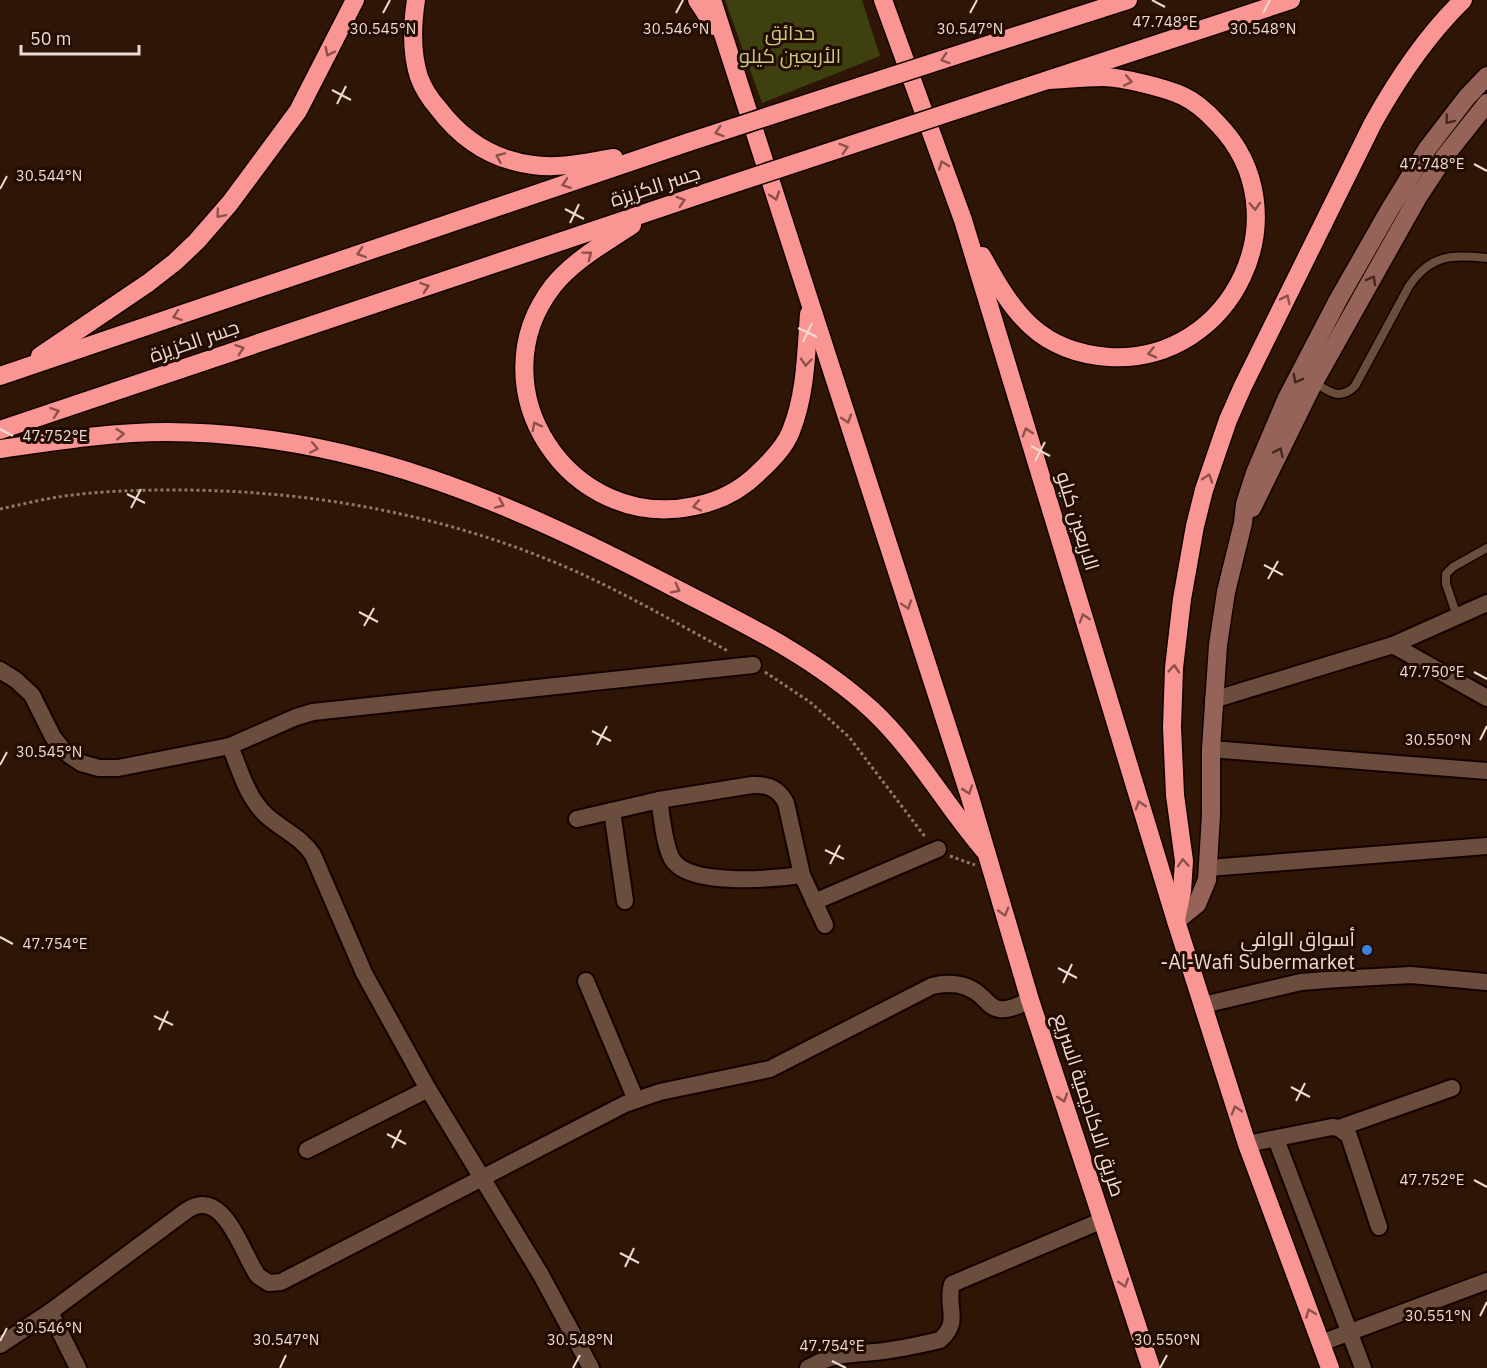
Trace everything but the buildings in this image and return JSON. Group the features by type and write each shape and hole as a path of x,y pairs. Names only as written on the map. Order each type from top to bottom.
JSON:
{"highway":[{"path":"0,376 18,370 99,318 175,262 197,241 230,203 298,111 355,0"},
{"path":"416,0 413,21 414,51 420,79 430,98 444,116 458,132 477,147 509,161 535,166 562,166 661,151"},
{"path":"697,0 729,50"},
{"path":"712,0 990,861"},
{"name":"الاربعين كيلو","path":"883,0 963,220 1176,921"},
{"path":"1000,41 1041,23 1081,0"},
{"name":"جسر الكزيزة","path":"18,370 661,151 1128,0"},
{"name":"جسر الكزيزة","path":"0,430 708,192 1291,0"},
{"path":"1330,1368 1247,1144 1176,921 1184,875 1173,759 1174,668 1187,562 1204,490 1225,429 1373,123 1425,41 1463,0"},
{"path":"963,220 1002,293 1020,317 1036,332 1054,343 1073,350 1095,356 1125,358 1155,353 1184,341 1203,329 1230,298 1250,261 1256,222 1256,197 1245,164 1231,137 1207,112 1183,96 1159,87 1106,77 1049,80"},
{"path":"654,210 593,251 554,285 540,306 525,349 523,369 531,415 547,443 565,467 578,480 597,492 619,503 662,510 709,503 736,491 753,478 780,450 791,432 801,401 806,368 810,304"},
{"path":"0,449 126,433 207,433 281,442 366,459 417,473 478,495 601,550 778,642 830,675 891,729 990,861"},
{"name":"طريق الاكاديمية السريع","path":"990,861 1030,1000 1151,1368"}],"main road":[{"path":"1176,921 1197,904 1207,880 1211,815 1213,700 1221,619 1250,488 1274,428 1338,300 1390,209 1421,158 1446,124 1487,76"},
{"path":"1243,523 1261,492 1314,382 1418,197 1445,156 1487,104"}],"street":[{"path":"1213,700 1394,645 1487,603"},
{"path":"1394,645 1487,699"},
{"path":"0,670 16,680 32,695 53,737 65,752 81,762 99,768 118,768 230,746 296,717 313,712 753,665"},
{"path":"230,746 258,807 300,839 313,855 364,973 428,1089 542,1275 591,1368"},
{"path":"1211,749 1487,771"},
{"path":"577,819 659,800 752,785 759,784 772,788 783,797 786,803 802,875 825,924"},
{"path":"659,800 669,850 672,860 679,867 716,878 767,880 802,875"},
{"path":"612,811 625,901"},
{"path":"1208,868 1487,846"},
{"path":"814,902 938,849"},
{"path":"1203,1005 1301,982 1412,975 1487,982"},
{"path":"586,981 636,1100"},
{"path":"0,1345 50,1312 197,1205 209,1205 220,1211 258,1276 263,1280 281,1282 614,1109 660,1092 770,1069 932,986 962,985 980,994 990,1005 1000,1010 1030,1000"},
{"path":"1247,1144 1332,1127 1339,1128 1452,1088"},
{"path":"308,1150 428,1089"},
{"path":"1339,1128 1349,1136 1378,1227"},
{"path":"1276,1139 1363,1368"},
{"path":"808,1368 825,1358 844,1353 875,1352 940,1340 948,1333 952,1324 949,1293 952,1284 1103,1220"},
{"path":"1321,1343 1487,1281"},
{"path":"50,1312 78,1368"}],"lane":[{"path":"1314,382 1330,392 1348,393 1419,272 1444,257 1459,255 1487,258"},
{"path":"1457,616 1446,584 1446,574 1453,567 1487,548"}],"path":[{"path":"0,509 58,497 112,491 242,491 295,495 398,513 500,542 597,581 753,665 810,702 849,737 920,832 938,849 969,864 990,861"}],"green space":[{"name":"حدائق الأربعين كيلو","path":"725,0 862,0 880,56 762,103"}],"place":[{"name":"أسواق الوافي -Al-Wafi Subermarket","path":"1367,950"}]}
